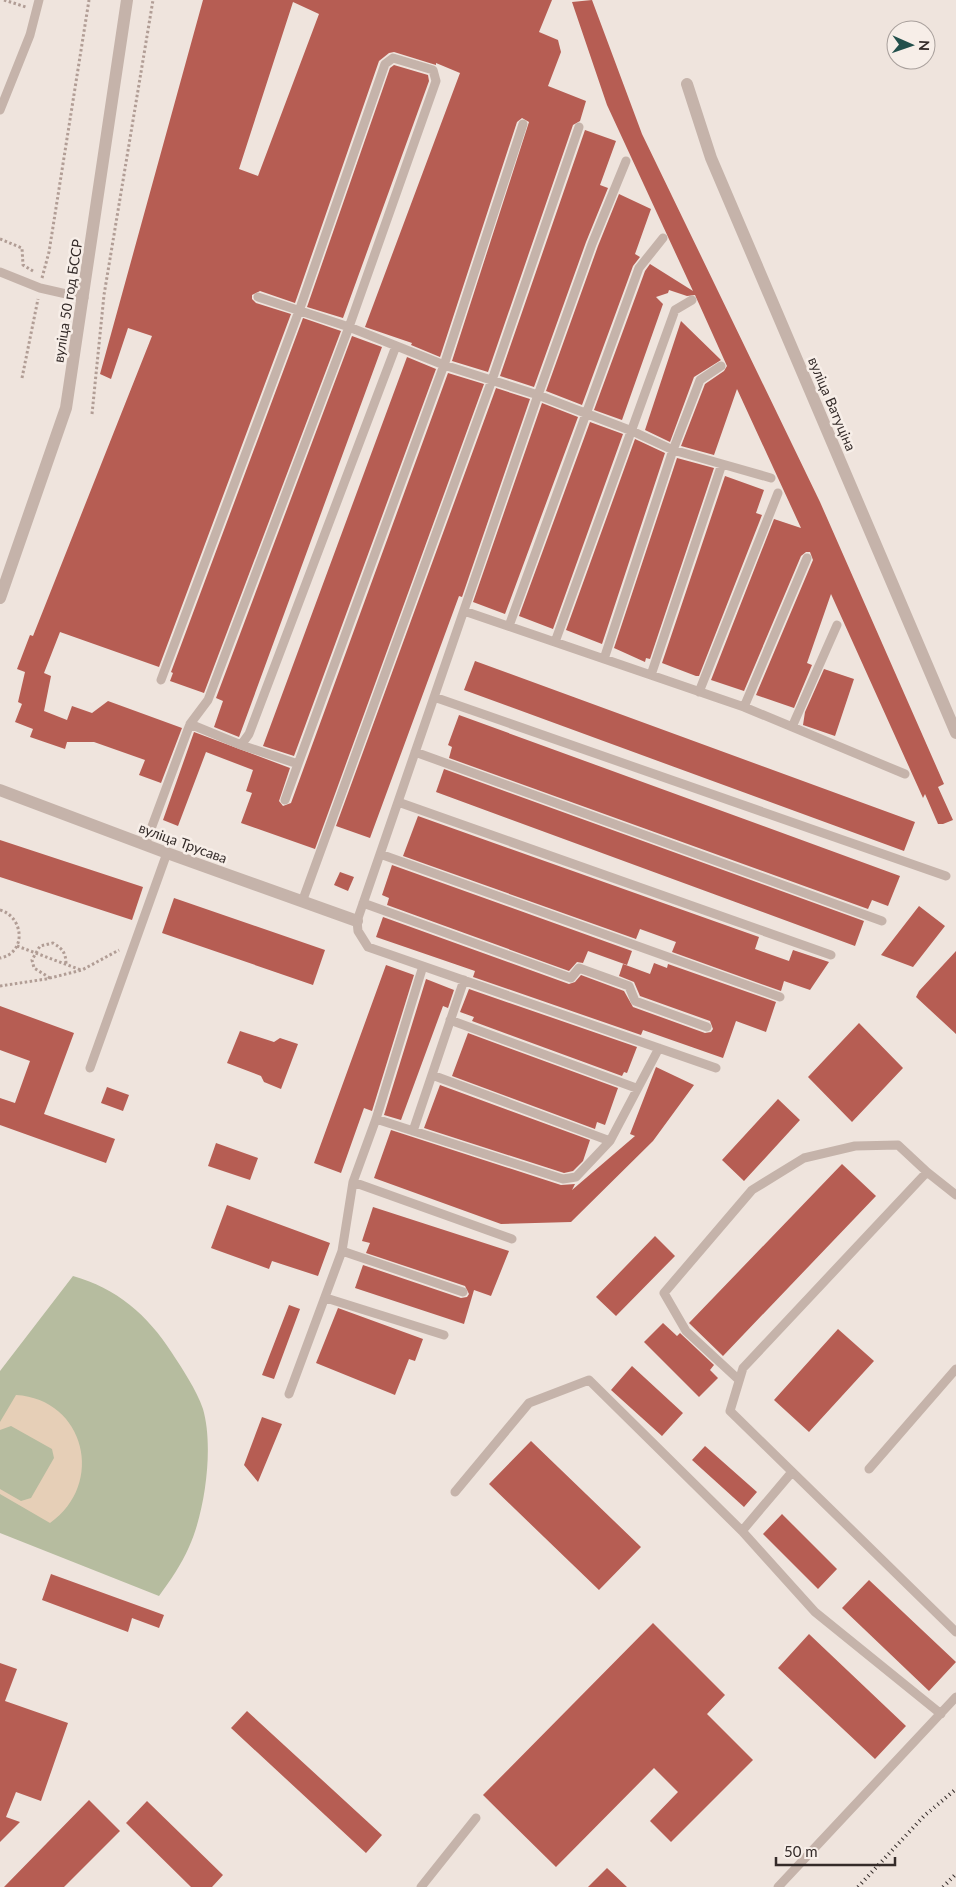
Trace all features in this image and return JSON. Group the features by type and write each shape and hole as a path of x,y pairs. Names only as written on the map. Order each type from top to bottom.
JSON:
{"street":[{"name":"вуліца 50 год БССР","path":"0,598 4,575 66,408 84,298 127,0"},
{"name":"вуліца Ватуціна","path":"687,84 711,158 956,733"},
{"name":"вуліца Трусава","path":"0,790 145,845 357,921"}],"lane":[{"path":"0,110 38,11 39,0"},
{"path":"145,845 190,724 208,700 349,327 436,81 433,70 393,58 386,64 299,311 161,680"},
{"path":"285,800 444,365 523,124"},
{"path":"302,902 492,380 579,127"},
{"path":"626,161 592,244 538,395 357,921 358,931 368,947 716,1068"},
{"path":"509,626 639,268 662,238"},
{"path":"0,272 40,288 84,298"},
{"path":"258,297 349,327 444,365 538,395 632,430 673,450 771,478"},
{"path":"555,642 675,310 692,300"},
{"path":"241,745 249,734 396,346"},
{"path":"604,659 673,450 700,380 721,366"},
{"path":"652,675 722,464"},
{"path":"699,692 778,493"},
{"path":"744,707 807,558"},
{"path":"464,611 744,707 905,774"},
{"path":"792,727 837,625"},
{"path":"434,697 946,876"},
{"path":"190,724 241,745 298,764"},
{"path":"415,752 882,921"},
{"path":"398,802 831,955"},
{"path":"90,1068 167,853"},
{"path":"380,854 780,997"},
{"path":"363,903 571,978 579,968 629,986 635,1001 707,1027"},
{"path":"289,1394 326,1298 342,1250 353,1182 376,1119 423,966"},
{"path":"413,1131 464,980"},
{"path":"450,1020 636,1088"},
{"path":"376,1119 563,1179 576,1177 610,1141 636,1088 659,1048"},
{"path":"432,1075 610,1141"},
{"path":"739,1380 686,1331 664,1294 752,1190 804,1158 855,1146 898,1146 956,1196"},
{"path":"927,1172 743,1368 730,1411 956,1632"},
{"path":"353,1182 512,1239"},
{"path":"342,1250 463,1292"},
{"path":"326,1298 444,1335"},
{"path":"869,1469 956,1370"},
{"path":"455,1492 529,1403 590,1380 742,1530 815,1612 941,1714"},
{"path":"742,1530 792,1472"},
{"path":"778,1887 956,1697"},
{"path":"421,1887 476,1818"}],"path":[{"path":"4,0 38,11"},
{"path":"22,378 42,275 49,252 89,0"},
{"path":"92,414 104,295 153,0"},
{"path":"0,239 22,248 23,265 42,275"},
{"path":"0,910 13,917 17,923 20,939 11,953 0,958"},
{"path":"0,986 50,978 82,970 135,941"},
{"path":"50,978 34,968 32,960 34,953 40,946 52,943 61,948 66,954 66,964"},
{"path":"17,946 82,970"}],"green space":[{"path":"73,1276 89,1281 117,1296 141,1315 163,1339 193,1387 203,1409 208,1442 208,1460 203,1498 195,1533 186,1554 159,1596 0,1533 0,1371"}],"sand":[{"path":"16,1395 40,1400 58,1411 72,1427 80,1446 82,1466 78,1487 67,1506 50,1523 0,1494 0,1489 21,1501 31,1498 54,1458 52,1449 11,1426 0,1430 0,1422"}],"building":[{"path":"203,0 552,0 539,32 558,40 561,52 548,86 586,101 580,121 573,125 488,372 452,361 529,122 522,118 517,122 440,357 411,345 412,343 365,327 460,73 436,63 436,65 394,52 389,53 379,61 295,303 260,291 252,295 252,299 256,303 291,314 159,667 60,632 44,673 51,676 44,711 67,720 72,706 92,713 108,701 182,728 161,783 139,775 145,760 94,742 67,742 65,749 30,737 33,729 15,722 22,704 18,702 25,672 17,669 30,635 33,636 152,336 128,328 111,379 100,374","holes":["293,2 319,14 258,176 239,169"]},
{"path":"592,0 642,134 820,502 944,784 938,787 953,820 938,824 925,794 923,798 831,594 807,663 812,665 794,708 756,695 813,560 810,552 806,552 801,556 744,691 711,680 774,519 801,528 737,389 714,455 681,446 705,384 724,371 727,366 695,295 687,296 669,290 668,293 656,297 663,304 622,420 594,410 645,271 650,264 693,291 607,105 572,2"},
{"path":"394,65 428,75 429,81 343,318 307,307 390,68"},
{"path":"585,130 616,141 600,185 608,188 586,242 534,387 500,376"},
{"path":"619,194 651,209 635,254 640,257 633,266 582,405 546,391 598,246"},
{"path":"303,318 341,331 204,693 170,681 173,673 171,672"},
{"path":"681,321 721,360 694,377 670,442 645,430"},
{"path":"352,336 382,347 239,737 214,727 223,701 216,698"},
{"path":"407,357 436,369 294,756 263,746"},
{"path":"448,373 484,384 315,849 241,823 252,793 246,791 253,770 206,752 178,826 163,820 194,732 290,768 279,801 283,806 291,803"},
{"path":"496,388 530,399 462,597 459,596 370,838 336,826"},
{"path":"542,403 578,417 505,614 473,602"},
{"path":"590,422 623,434 553,629 519,616"},
{"path":"635,439 665,453 602,644 566,630"},
{"path":"677,458 714,468 650,659 646,658 645,662 614,648"},
{"path":"725,476 764,490 756,513 762,515 699,676 696,676 662,663"},
{"path":"475,661 915,822 904,851 464,690"},
{"path":"824,669 854,679 835,736 803,725 805,712"},
{"path":"459,715 900,876 888,906 872,900 868,909 449,758 452,747 448,745"},
{"path":"444,769 864,921 855,946 436,792"},
{"path":"418,816 759,937 755,949 789,961 793,950 829,962 810,990 784,981 781,991 672,952 676,942 640,929 636,939 403,856"},
{"path":"0,840 143,887 132,920 0,877"},
{"path":"392,865 632,951 627,965 588,951 583,963 577,962 569,971 387,905 389,898 382,895"},
{"path":"340,872 354,877 348,891 334,885"},
{"path":"174,898 325,950 313,985 162,933"},
{"path":"919,906 945,926 913,967 881,955"},
{"path":"383,917 569,984 575,982 581,975 624,991 633,1007 705,1033 711,1032 713,1029 710,1021 640,996 634,982 619,976 623,964 650,974 654,963 667,968 668,964 776,1002 766,1032 736,1021 723,1058 643,1030 641,1035 473,977 475,971 376,937"},
{"path":"956,951 956,1034 916,997 919,991"},
{"path":"386,965 414,975 372,1111 364,1108 341,1173 314,1163"},
{"path":"426,979 454,990 448,1008 443,1006 401,1120 384,1115"},
{"path":"469,989 637,1047 627,1073 624,1072 622,1076 472,1021 474,1017 460,1012"},
{"path":"0,1006 74,1033 44,1114 115,1139 106,1163 0,1125 0,1098 15,1103 30,1061 0,1050"},
{"path":"859,1023 903,1068 852,1122 808,1077"},
{"path":"240,1031 274,1042 280,1038 298,1044 281,1089 264,1082 261,1076 227,1063"},
{"path":"468,1033 618,1088 605,1125 597,1122 595,1129 452,1076"},
{"path":"656,1067 694,1085 653,1141 571,1222 501,1224 374,1178 391,1130 561,1185 575,1184 572,1190 635,1136 630,1134"},
{"path":"440,1085 590,1140 583,1161 573,1171 564,1173 424,1128"},
{"path":"107,1087 129,1095 123,1111 101,1103"},
{"path":"778,1099 800,1120 744,1181 722,1160"},
{"path":"216,1143 258,1158 250,1180 208,1166"},
{"path":"842,1164 876,1196 723,1356 689,1323"},
{"path":"227,1205 330,1243 318,1276 272,1261 269,1269 211,1248"},
{"path":"373,1207 509,1251 491,1296 474,1290 464,1324 355,1288 363,1265 461,1298 467,1297 469,1294 465,1286 366,1253 370,1243 362,1241"},
{"path":"655,1236 675,1256 616,1316 596,1297"},
{"path":"289,1305 300,1309 274,1379 262,1375"},
{"path":"338,1308 423,1339 415,1361 409,1359 395,1395 316,1363"},
{"path":"663,1323 677,1336 680,1333 714,1365 710,1370 718,1378 699,1397 644,1342"},
{"path":"838,1329 874,1361 809,1432 774,1400"},
{"path":"632,1366 683,1413 662,1436 611,1390"},
{"path":"262,1417 282,1424 258,1482 244,1465"},
{"path":"531,1441 641,1547 599,1590 489,1484"},
{"path":"705,1446 757,1492 744,1507 692,1460"},
{"path":"782,1514 837,1569 818,1589 763,1534"},
{"path":"51,1574 164,1615 159,1628 132,1618 128,1632 42,1600"},
{"path":"869,1580 956,1662 929,1691 842,1608"},
{"path":"653,1623 725,1695 707,1714 753,1760 671,1842 650,1821 678,1792 654,1768 556,1867 483,1795"},
{"path":"809,1634 906,1726 875,1759 778,1668"},
{"path":"0,1663 17,1669 5,1701 68,1723 41,1801 16,1792 6,1817 20,1822 0,1842"},
{"path":"247,1711 382,1835 366,1853 231,1728"},
{"path":"89,1800 120,1831 64,1887 4,1887"},
{"path":"147,1801 223,1875 212,1887 191,1887 126,1823"},
{"path":"607,1868 627,1887 588,1887"}],"railway":[{"path":"858,1887 924,1816 956,1789"},
{"path":"943,1887 956,1874"}]}
